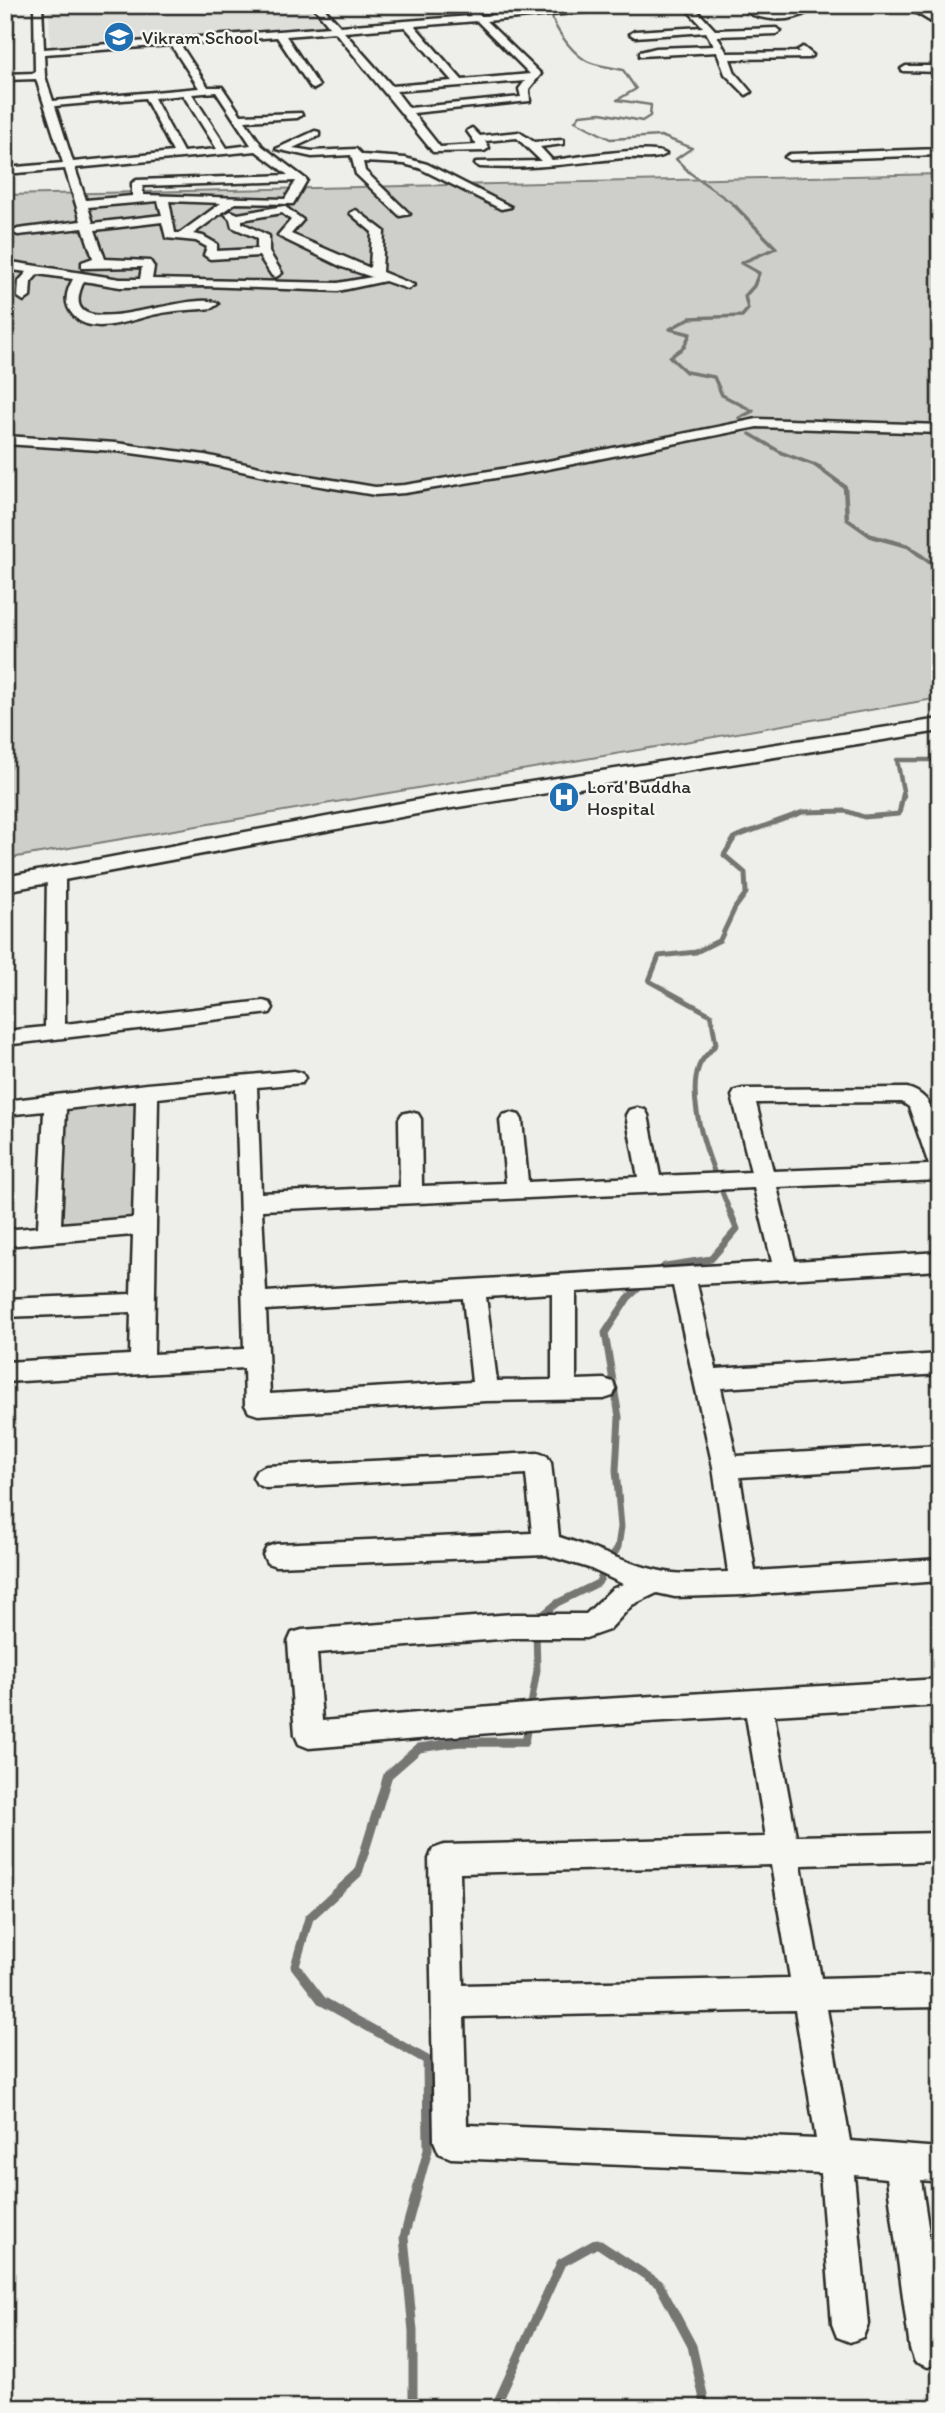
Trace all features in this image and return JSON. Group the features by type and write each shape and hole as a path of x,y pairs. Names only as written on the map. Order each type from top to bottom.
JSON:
{"street":[{"path":"38,5 40,76 89,225 105,262 100,280"},
{"path":"405,111 526,99 524,89 536,74 465,5"},
{"path":"39,52 336,27 561,14 657,5"},
{"path":"687,5 710,26 730,74 746,92"},
{"path":"728,13 744,8 765,18 804,12 795,5"},
{"path":"908,5 940,24"},
{"path":"919,5 937,14"},
{"path":"321,6 437,150 484,148 474,135 519,135 533,145 549,164"},
{"path":"581,12 591,21"},
{"path":"772,17 809,24"},
{"path":"406,22 459,83"},
{"path":"635,34 710,26 776,31"},
{"path":"279,32 314,86"},
{"path":"173,41 205,90"},
{"path":"643,54 650,51 808,55 803,50"},
{"path":"906,69 940,69"},
{"path":"5,77 40,76"},
{"path":"389,89 533,77"},
{"path":"48,104 219,89 266,156 302,180 287,205 258,216 236,218 217,210 138,200 82,204"},
{"path":"186,92 224,151"},
{"path":"148,95 180,155"},
{"path":"238,118 297,115"},
{"path":"266,156 315,134"},
{"path":"533,145 559,142"},
{"path":"283,149 309,154"},
{"path":"5,171 53,167 69,161 224,151 266,156 352,151 356,152 360,172 404,214"},
{"path":"790,157 940,152"},
{"path":"819,166 875,160 891,153"},
{"path":"480,164 522,166 625,155 661,154"},
{"path":"357,158 400,156 505,207"},
{"path":"166,205 206,180 206,177 240,169"},
{"path":"420,176 440,175"},
{"path":"138,200 137,183 298,178"},
{"path":"18,232 89,225 166,205 232,200 287,205"},
{"path":"175,240 232,200"},
{"path":"166,205 175,240"},
{"path":"287,205 297,220 284,235 346,264 408,285"},
{"path":"356,213 378,231 376,273"},
{"path":"236,218 236,225 263,236 263,252 276,273"},
{"path":"175,240 199,239 213,246 210,255"},
{"path":"210,255 263,252"},
{"path":"210,255 225,263 290,276 307,285"},
{"path":"142,301 148,267 146,264 89,263 76,276 72,292 73,307 79,314 90,319 108,321 156,310 212,304"},
{"path":"5,265 100,280 146,283 338,286 389,277"},
{"path":"24,297 25,281 35,270"},
{"path":"5,440 116,447 205,459 273,474 375,491 612,453 757,423 940,429"},
{"path":"5,884 469,797 938,725"},
{"path":"55,1032 56,874"},
{"path":"5,1038 263,1008"},
{"path":"5,1108 147,1091 294,1078"},
{"path":"246,1081 258,1405 486,1391 604,1389"},
{"path":"142,1365 147,1091"},
{"path":"786,1270 752,1180 743,1096 907,1095 918,1103 940,1164"},
{"path":"49,1236 55,1102"},
{"path":"637,1115 650,1183"},
{"path":"410,1119 411,1195"},
{"path":"511,1120 518,1190"},
{"path":"251,1202 940,1172"},
{"path":"5,1238 146,1225"},
{"path":"254,1301 940,1261"},
{"path":"677,1276 708,1379 726,1467 743,1583"},
{"path":"564,1284 564,1390"},
{"path":"473,1287 486,1391"},
{"path":"5,1308 143,1303"},
{"path":"5,1372 256,1358"},
{"path":"708,1379 940,1364"},
{"path":"726,1467 940,1455"},
{"path":"266,1477 538,1463 546,1544"},
{"path":"276,1555 546,1544 647,1580 675,1585 940,1570"},
{"path":"647,1580 622,1597 593,1625 513,1626 302,1642 309,1735 552,1715 940,1692"},
{"path":"758,1702 836,2157 850,2324"},
{"path":"940,1847 444,1859 451,2141 836,2157 940,2165"},
{"path":"446,2001 940,1991"},
{"path":"902,2163 928,2349"}],"shaded area":[{"name":"Vikram School","path":"49,5 308,5 326,26 50,47"},
{"path":"940,174 940,698 5,859 5,195"},
{"path":"138,1098 136,1218 56,1226 62,1110"}],"waterway":[{"path":"551,5 557,28 579,56 593,64 623,70 636,89 617,100 651,105 650,116 642,121 601,113 580,115 575,121 610,139 661,136 692,148 676,159 690,173 736,206"},
{"path":"734,205 776,248 741,263 759,273 754,286 745,296 748,309 742,316 690,318 670,329 690,334 684,347 670,357 686,372 714,377 722,395 753,411 739,418"},
{"path":"750,434 782,453 815,465"},
{"path":"815,465 820,467"},
{"path":"815,465 845,487 847,519 871,536 908,546 940,570"},
{"path":"904,796 897,760 940,760"},
{"path":"731,1214 704,1141 696,1101 695,1082 699,1066 716,1044 711,1015 649,981 659,956 696,952 720,940 735,908 746,893 745,873 724,855 735,837 803,812 846,811 864,817 899,814 903,795"},
{"path":"657,1273 665,1266 711,1259 737,1229 730,1212"},
{"path":"540,1617 557,1603 598,1583 618,1547 621,1527 616,1470 619,1417 605,1333 628,1298 643,1284"},
{"path":"530,1710 537,1670 536,1630"},
{"path":"452,1743 525,1743 528,1724"},
{"path":"452,1743 525,1742"},
{"path":"413,2408 413,2331 404,2237 428,2150 427,2060 322,2001 295,1966 309,1918 358,1873 388,1775 419,1748 452,1743"},
{"path":"495,2408 561,2263 597,2243 659,2284 692,2346 706,2408"}],"place":[{"name":"Vikram School","path":"119,37"},
{"name":"Lord Buddha Hospital","path":"564,797"}]}
